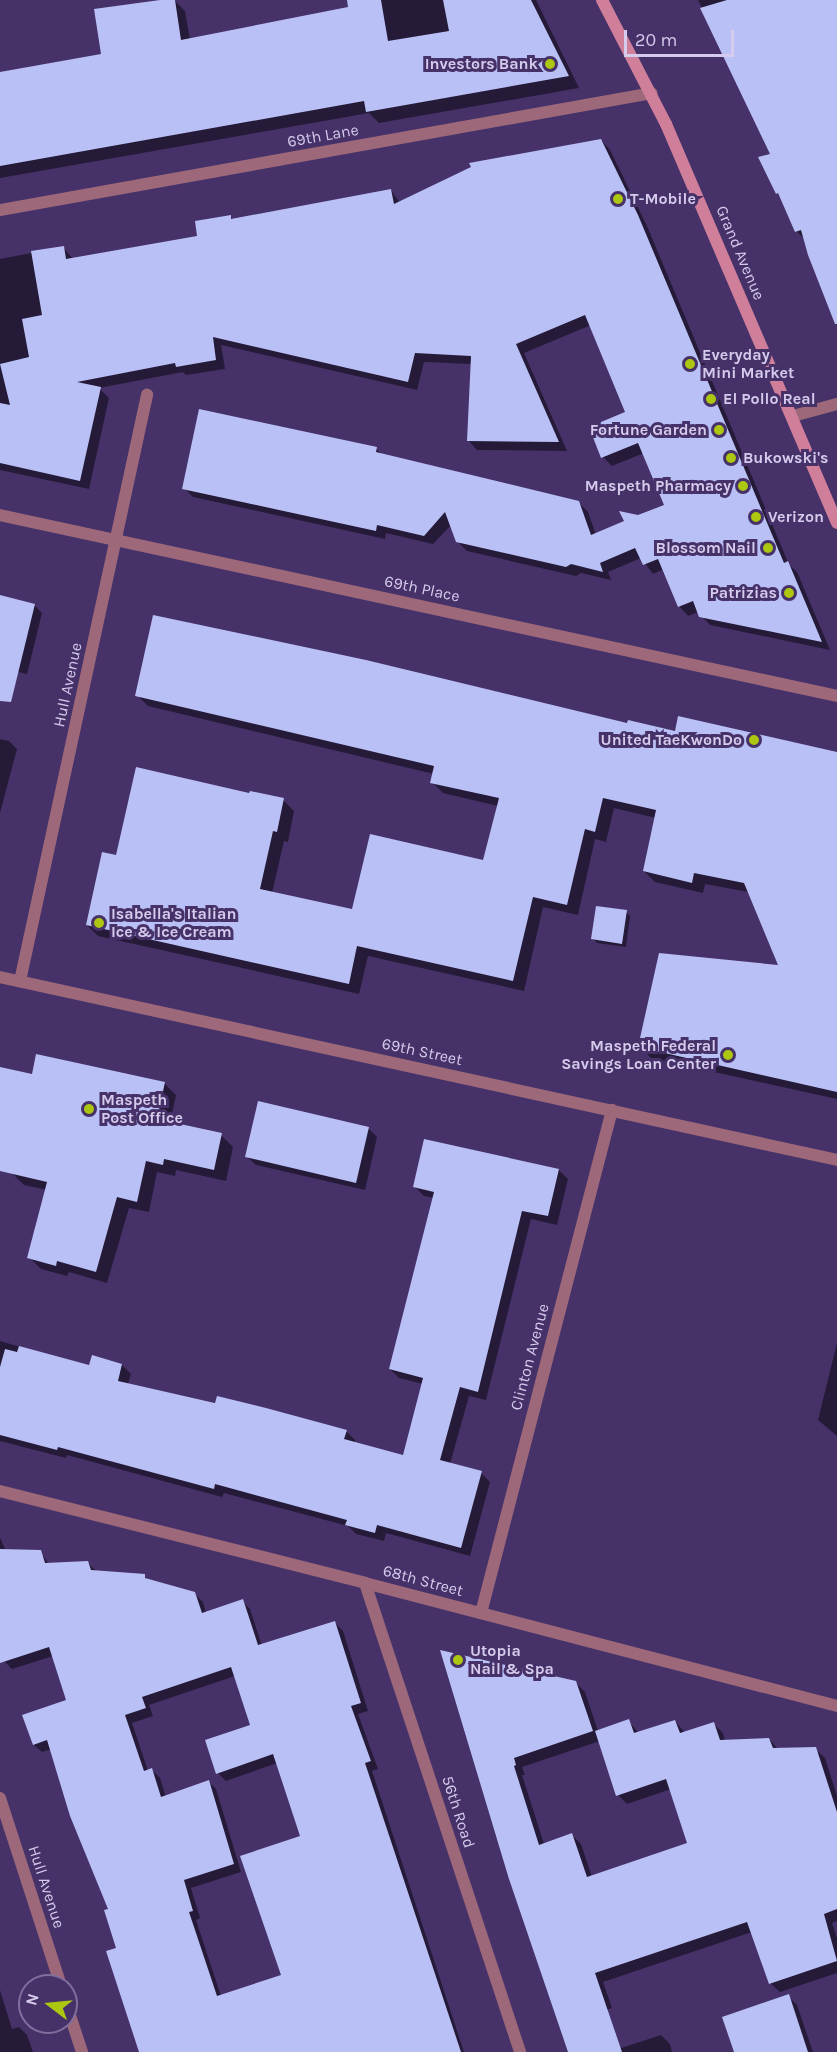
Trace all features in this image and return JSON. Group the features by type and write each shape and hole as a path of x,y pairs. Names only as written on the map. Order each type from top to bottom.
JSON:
{"main road":[{"name":"Grand Avenue","path":"603,0 652,93 793,416 837,523"}],"street":[{"name":"69th Lane","path":"0,210 652,93"},
{"name":"Hull Avenue","path":"20,981 147,395"},
{"path":"793,416 837,404"},
{"name":"69th Place","path":"0,515 837,696"},
{"name":"69th Street","path":"0,977 837,1160"},
{"name":"Clinton Avenue","path":"481,1613 612,1110"},
{"name":"68th Street","path":"0,1491 837,1706"},
{"name":"56th Road","path":"365,1583 520,2052"},
{"name":"Hull Avenue","path":"0,1798 57,1974"},
{"path":"76,2034 82,2052"}],"building":[{"path":"175,0 181,40 348,7 347,0 381,0 388,41 449,31 443,0 531,0 569,76 366,112 364,101 0,166 0,72 101,54 94,9"},
{"path":"727,0 837,0 837,324 835,324 808,255 801,230 795,232 778,193 776,194 758,157 770,154 700,8"},
{"path":"601,139 638,215 784,563 788,561 822,642 699,617 693,601 678,607 658,559 643,565 635,548 600,563 603,572 571,564 566,567 456,542 445,512 424,536 377,525 376,531 182,489 199,409 377,447 376,452 579,501 591,535 624,521 619,511 638,515 664,505 638,443 601,458 589,427 625,412 585,315 516,344 559,442 467,441 471,356 415,353 408,382 213,337 216,360 176,367 175,363 77,382 101,387 80,481 0,463 0,403 10,405 0,364 29,357 22,319 42,315 31,251 64,246 66,259 197,236 195,221 231,215 231,219 391,189 394,204 471,167 469,163"},
{"path":"0,595 35,604 11,702 0,701"},
{"path":"153,615 366,660 627,723 628,720 675,731 678,716 837,752 837,1092 638,1047 659,953 778,965 744,883 694,873 692,883 643,871 656,810 603,798 595,832 585,829 567,905 533,897 513,981 357,946 349,984 86,925 102,852 116,855 136,767 249,793 250,791 284,798 277,832 273,831 260,889 352,909 370,834 483,860 499,798 430,783 434,766 135,696"},
{"path":"596,906 627,910 622,944 591,939"},
{"path":"36,1054 165,1082 157,1119 222,1133 214,1170 164,1159 163,1165 146,1161 137,1202 117,1197 96,1272 57,1261 56,1266 27,1258 47,1182 0,1171 0,1067 32,1074"},
{"path":"258,1101 369,1127 356,1183 245,1157"},
{"path":"424,1139 559,1169 548,1216 522,1211 478,1392 460,1387 440,1460 482,1471 461,1548 377,1525 375,1533 345,1525 347,1520 215,1484 214,1489 58,1447 57,1450 0,1435 0,1367 5,1349 17,1352 19,1346 89,1365 92,1355 122,1364 118,1381 215,1403 217,1396 266,1408 347,1430 344,1439 403,1455 423,1378 389,1369 434,1192 413,1187"},
{"path":"0,1549 41,1550 45,1563 88,1561 91,1570 145,1574 145,1578 195,1592 202,1613 243,1599 258,1645 335,1621 361,1703 351,1706 371,1761 365,1763 461,2052 139,2052 106,1951 116,1948 104,1910 108,1909 70,1816 47,1740 33,1745 22,1715 66,1700 49,1647 0,1663","holes":["231,1667 250,1725 205,1740 216,1774 273,1754 300,1836 240,1856 281,1975 217,1996 189,1912 193,1911 184,1880 234,1864 209,1780 161,1797 152,1768 144,1771 125,1715 146,1708 142,1697"]},
{"path":"440,1650 576,1681 593,1731 514,1758 516,1765 514,1766 539,1845 572,1833 587,1877 687,1843 666,1779 616,1796 595,1731 629,1719 634,1733 675,1720 680,1733 714,1722 720,1740 769,1738 773,1748 816,1747 837,1812 837,1909 824,1914 837,1961 769,1984 747,1922 595,1973 622,2052 568,2052 509,1879"},
{"path":"789,1994 808,2052 734,2052 722,2017"}],"place":[{"name":"Investors Bank","path":"550,64"},
{"name":"T-Mobile","path":"618,199"},
{"name":"Everyday Mini Market","path":"690,364"},
{"name":"El Pollo Real","path":"711,399"},
{"name":"Fortune Garden","path":"719,430"},
{"name":"Bukowski's","path":"731,458"},
{"name":"Maspeth Pharmacy","path":"743,486"},
{"name":"Verizon","path":"756,517"},
{"name":"Blossom Nail","path":"768,548"},
{"name":"Patrizias","path":"789,593"},
{"name":"United TaeKwonDo","path":"754,740"},
{"name":"Isabella's Italian Ice & Ice Cream","path":"99,923"},
{"name":"Maspeth Federal Savings Loan Center","path":"728,1055"},
{"name":"Maspeth Post Office","path":"89,1109"},
{"name":"Utopia Nail & Spa","path":"458,1660"}]}
